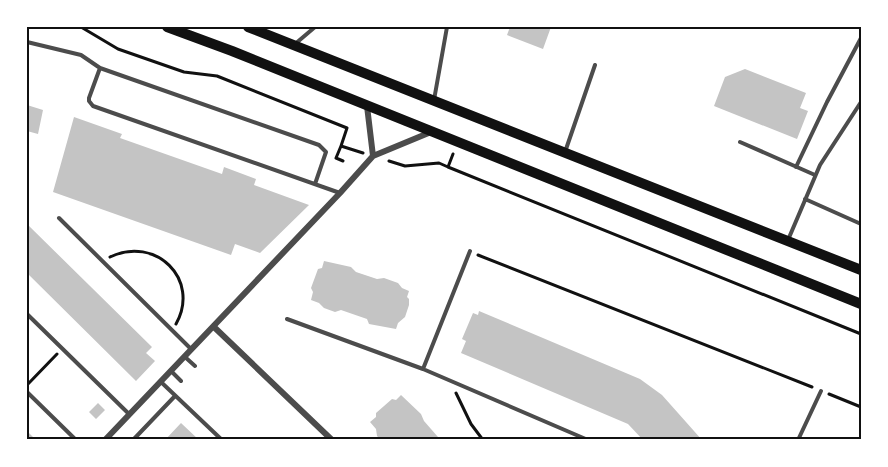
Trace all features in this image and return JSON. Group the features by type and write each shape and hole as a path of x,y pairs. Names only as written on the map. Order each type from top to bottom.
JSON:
{"main road":[{"path":"167,27 232,51 861,304"},
{"path":"248,27 861,270"}],"street":[{"path":"367,106 373,156"},
{"path":"105,440 373,156 431,132"},
{"path":"214,327 332,440"}],"lane":[{"path":"294,45 315,27"},
{"path":"434,100 447,27"},
{"path":"796,167 861,38"},
{"path":"27,42 81,55 100,68 319,145 326,152 315,184"},
{"path":"564,153 595,65"},
{"path":"100,68 89,98 93,106 340,193"},
{"path":"788,241 815,175 861,102"},
{"path":"740,142 815,175"},
{"path":"805,199 861,224"},
{"path":"59,218 191,350"},
{"path":"423,369 470,251"},
{"path":"27,314 129,415"},
{"path":"287,319 423,369 588,440"},
{"path":"185,357 195,366"},
{"path":"171,371 181,381"},
{"path":"161,382 222,440"},
{"path":"798,440 821,391"},
{"path":"27,392 76,440"},
{"path":"133,440 175,396"}],"path":[{"path":"81,27 118,49 184,72 216,76 347,128 336,158 342,161"},
{"path":"341,146 405,166 439,163 861,334"},
{"path":"103,262 121,252 141,251 151,253 168,264 180,281 183,302 182,312 172,330"},
{"path":"470,251 861,407"},
{"path":"27,385 63,349"},
{"path":"450,381 471,424 483,440"}],"building":[{"path":"510,27 551,27 543,49 507,35"},
{"path":"745,69 806,93 800,108 808,111 797,139 714,106 725,77"},
{"path":"27,105 43,110 38,134 27,131"},
{"path":"74,117 122,134 120,138 222,174 224,167 256,179 254,185 309,205 260,253 235,244 231,255 53,192"},
{"path":"27,224 152,347 146,353 155,361 136,381 27,273"},
{"path":"324,261 351,267 356,272 377,279 384,278 398,283 409,291 407,297 409,305 405,317 398,323 396,329 369,324 367,319 341,310 335,312 311,300 313,292 311,288 318,269 322,268"},
{"path":"479,311 640,379 662,395 702,440 643,440 628,424 461,353 466,341 462,339 473,313 478,315"},
{"path":"401,395 421,414 438,437 444,440 381,440 377,436 376,429 370,422 376,417 376,413 392,399 396,400"},
{"path":"98,403 105,410 96,419 89,412"},
{"path":"181,423 199,440 165,440"},
{"path":"27,431 36,440 27,440"}]}
